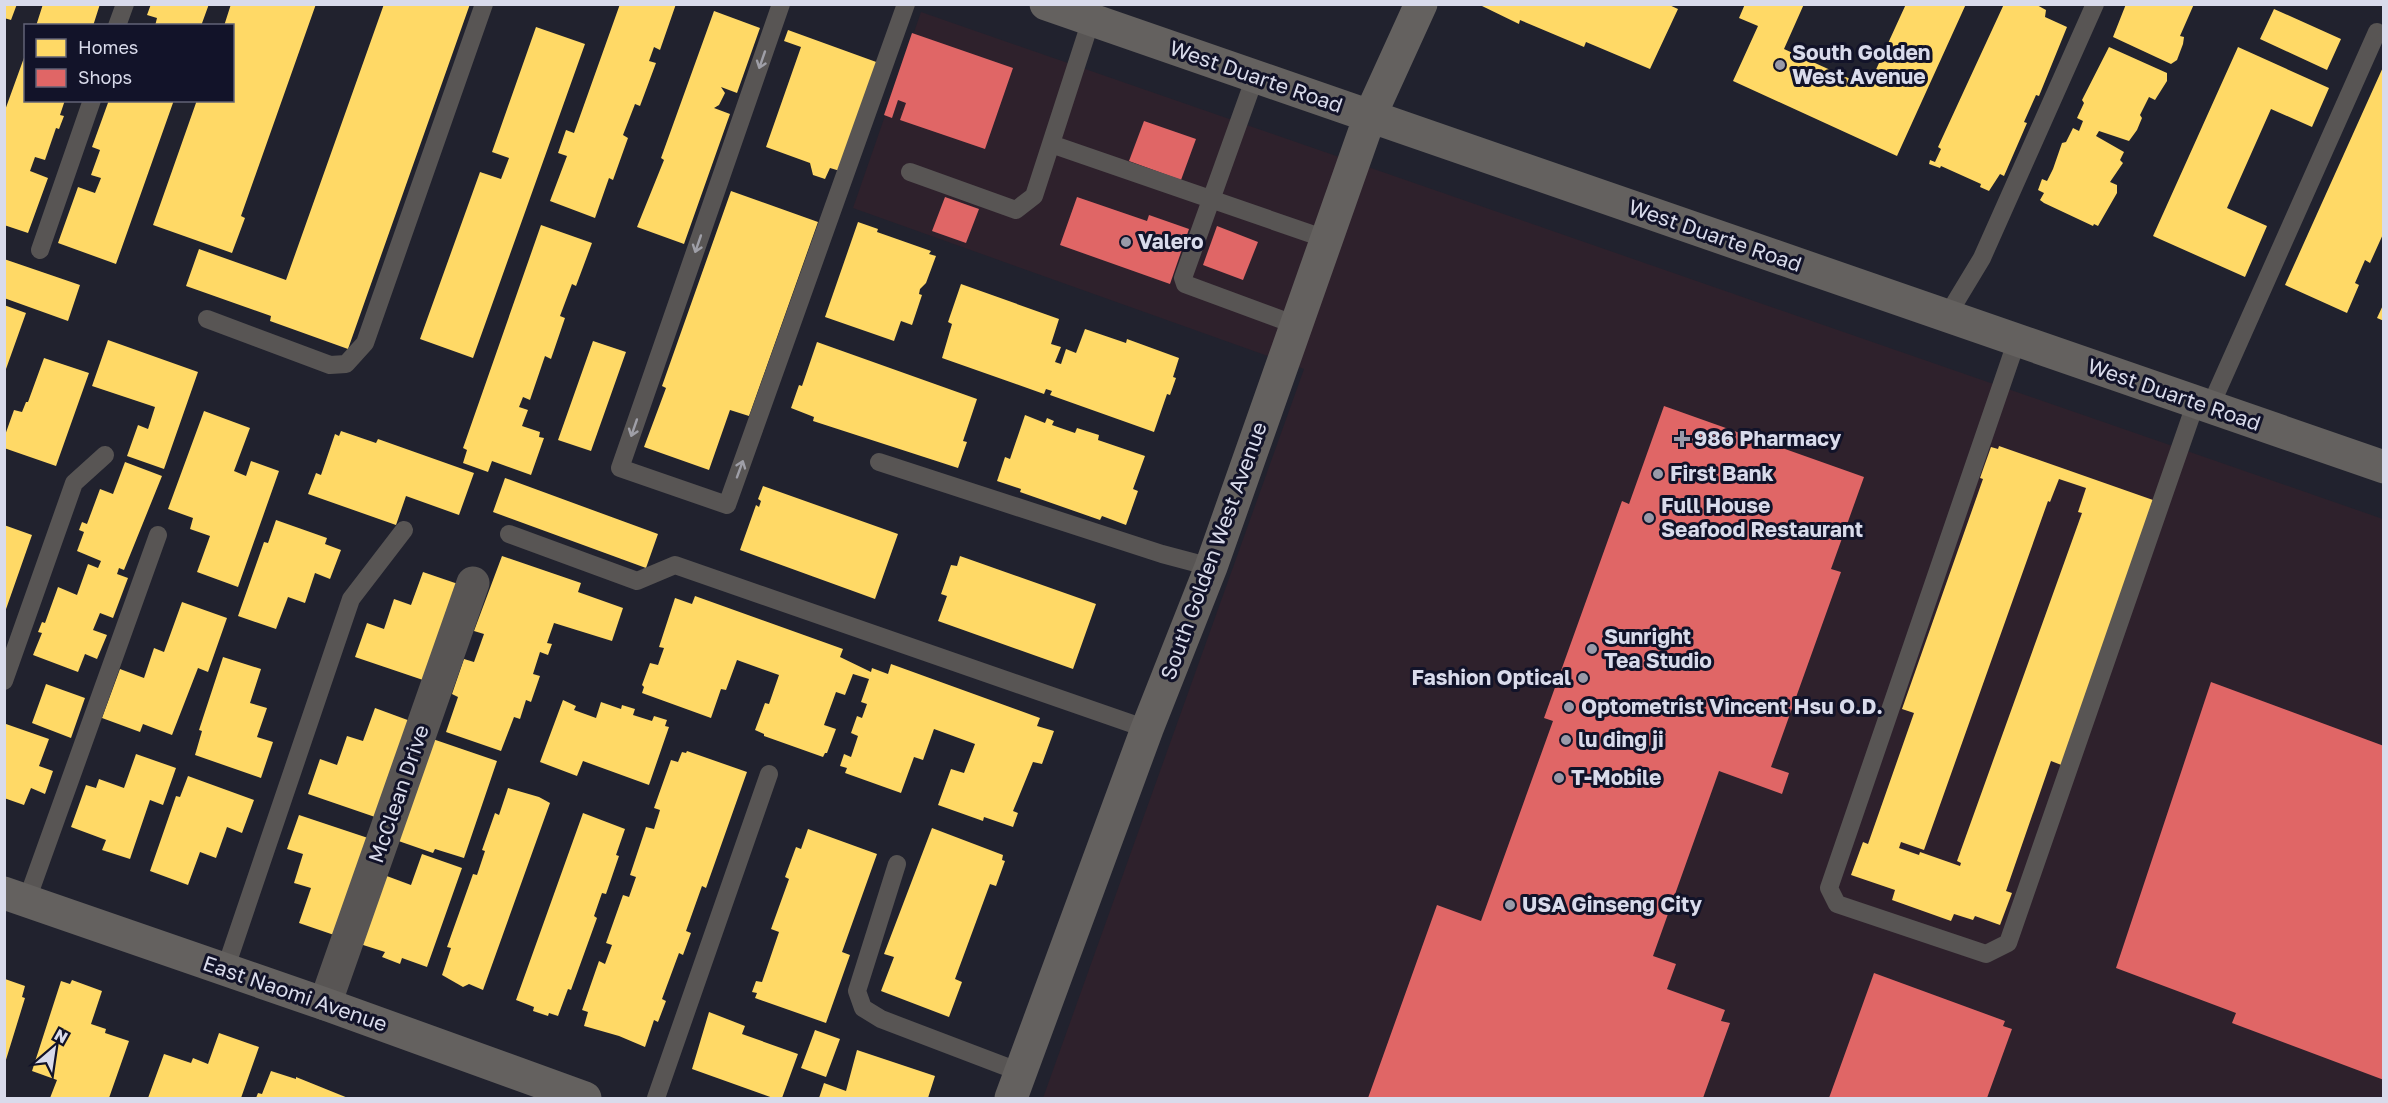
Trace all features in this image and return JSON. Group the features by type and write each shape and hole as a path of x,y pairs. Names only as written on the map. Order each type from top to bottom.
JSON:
{"street":[{"name":"West Duarte Road","path":"1046,4 2384,467"},
{"name":"South Golden West Avenue","path":"1016,1085 1147,729 1211,567 1370,116 1420,4"},
{"name":"McClean Drive","path":"325,1004 473,584"},
{"name":"East Naomi Avenue","path":"16,896 585,1098"}],"lane":[{"path":"118,24 125,4"},
{"path":"207,319 330,365 346,364 365,343 484,4"},
{"path":"782,4 620,468 727,506 906,4"},
{"path":"1947,316 1982,258 2095,4"},
{"path":"910,172 1016,210 1034,196 1091,20"},
{"path":"2017,340 1829,888 1838,904 1986,954 2008,943 2204,405 2377,32"},
{"path":"1255,77 1183,278 1185,284 1296,325"},
{"path":"40,250 91,102"},
{"path":"1051,144 1326,239"},
{"path":"4,681 74,483 105,455"},
{"path":"879,462 1162,554 1211,567"},
{"path":"225,970 351,599 404,530"},
{"path":"509,534 637,581 675,565 1147,729"},
{"path":"16,896 158,535"},
{"path":"656,1098 769,774"},
{"path":"897,864 857,991 863,1008 1016,1085"}],"shaded area":[{"path":"921,12 2383,519 2383,1098 1043,1098 1304,369 853,208"}],"building: Homes":[{"path":"4,4 17,4 11,20 4,18"},
{"path":"43,4 100,4 94,24 37,24"},
{"path":"151,4 209,4 202,24 156,24 157,18 147,15"},
{"path":"231,4 316,4 241,216 245,218 232,253 153,225 196,102 234,102 234,24 225,24"},
{"path":"384,4 470,4 348,349 270,321 271,316 186,286 199,249 286,280"},
{"path":"620,4 676,4 660,50 654,47 649,61 656,63 640,106 635,104 623,135 628,138 613,180 609,178 595,218 550,201 567,156 558,153 566,130 574,133"},
{"path":"1483,4 1667,4 1678,9 1650,69 1586,42 1584,47 1520,20 1519,24 1482,6"},
{"name":"South Golden West Avenue","path":"1745,4 1804,4 1784,49 1868,87 1906,4 1966,4 1897,156 1733,81 1758,26 1739,18"},
{"path":"2004,4 2035,4 2046,10 2045,17 2067,27 2039,96 2036,95 2024,122 2027,123 2004,176 2000,174 1989,191 1980,187 1981,184 1941,166 1940,168 1929,164 1930,160 1935,162 1941,149 1938,147"},
{"path":"2126,4 2194,4 2180,36 2184,37 2177,60 2171,64 2113,37"},
{"path":"2274,9 2341,39 2327,70 2260,39"},
{"path":"714,11 760,28 737,93 721,87 725,93 719,105 714,108 730,114 684,244 637,227 664,160 661,158"},
{"path":"536,27 585,44 473,358 420,339 480,172 501,179 509,158 492,152"},
{"path":"788,30 879,63 840,171 830,168 825,179 813,175 810,163 766,147 801,47 784,41"},
{"path":"2109,47 2167,73 2167,81 2155,100 2149,97 2140,115 2142,118 2137,130 2129,141 2099,131 2096,136 2124,152 2120,160 2123,163 2110,182 2117,185 2117,193 2098,226 2094,224 2093,226 2044,203 2040,200 2044,193 2038,190 2042,179 2047,181 2062,143 2066,142 2073,128 2079,131 2083,121 2077,118 2084,103 2082,100"},
{"path":"2238,47 2329,88 2312,127 2271,109 2227,208 2267,226 2245,277 2153,236"},
{"path":"24,58 24,102 64,102 60,115 64,116 59,129 56,128 45,160 35,157 30,171 48,178 28,233 4,225 4,113"},
{"path":"2384,65 2384,232 2370,263 2365,260 2355,283 2359,285 2347,313 2285,285"},
{"path":"108,102 173,102 116,264 58,243 78,187 95,193 101,178 91,175 100,150 92,147"},
{"path":"731,191 818,222 749,416 730,410 709,470 644,447 666,388 662,386"},
{"path":"858,222 878,229 877,232 931,251 929,254 936,256 926,283 920,289 919,294 922,295 912,325 901,321 894,341 825,317"},
{"path":"541,225 592,243 576,286 572,284 560,316 565,318 551,359 545,356 530,400 523,397 519,407 528,410 522,426 540,432 539,437 544,438 531,475 492,461 488,472 463,463 467,450 463,448"},
{"path":"4,259 80,285 68,321 4,298"},
{"path":"961,284 1059,319 1051,344 1061,347 1055,362 1061,364 1066,349 1076,353 1085,329 1126,343 1127,339 1179,358 1173,377 1176,378 1170,395 1167,394 1154,432 1050,395 1052,391 1046,389 1044,394 942,358 952,324 948,322"},
{"path":"2384,303 2384,321 2377,318"},
{"path":"4,305 26,313 6,369 4,368"},
{"path":"108,340 198,372 164,469 127,456 138,425 148,429 155,407 92,386"},
{"path":"593,341 626,352 591,451 558,440"},
{"path":"817,342 977,399 963,441 967,442 958,468 813,421 814,417 791,408 799,385 802,386"},
{"path":"44,358 89,373 56,466 4,448 4,438 14,410 22,412 28,402"},
{"path":"204,411 250,428 234,471 246,476 251,461 279,471 238,587 197,572 210,536 190,529 193,518 168,509"},
{"path":"1025,415 1045,423 1047,418 1054,421 1052,425 1075,433 1077,428 1099,435 1098,440 1145,456 1133,489 1138,491 1126,525 1102,516 1100,520 1020,492 1021,489 997,481 1005,457 1010,459"},
{"path":"341,431 376,443 378,439 474,473 459,515 406,496 396,525 308,494 316,473 321,475 335,434 339,436"},
{"path":"1999,446 2153,500 2064,766 2051,761 2006,891 2012,893 2000,925 1975,916 1973,920 1954,914 1951,921 1892,900 1895,890 1851,875 1863,842 1868,844 1914,713 1902,709 1983,479 1980,478 1991,447 1998,449","holes":["2059,479 2086,488 2078,512 2082,513 1957,861 1961,863 1960,866 1920,852 1919,855 1899,848 1901,842 1924,850 2048,501 2050,502"]},
{"path":"125,462 162,476 124,570 119,568 117,574 128,578 113,618 100,613 93,630 107,635 97,659 85,654 78,672 33,655 42,633 38,632 42,622 45,623 58,587 77,595 88,564 98,568 101,561 77,551 84,532 79,530 82,522 87,524 100,489 113,494"},
{"path":"505,478 658,534 646,568 493,512"},
{"path":"763,486 898,534 875,599 740,550 756,505 759,507 761,501 758,499"},
{"path":"276,520 327,538 325,544 341,550 330,579 315,573 305,603 288,597 276,629 238,616 264,542 268,543"},
{"path":"4,525 32,535 5,612 4,612"},
{"path":"502,556 581,583 578,592 623,608 612,641 554,623 547,643 552,644 548,655 540,652 533,674 540,676 531,702 526,700 520,719 514,717 501,751 446,732 458,697 452,694 464,659 474,662 484,634 474,631"},
{"path":"960,556 1096,604 1073,669 938,621 947,596 941,594 951,565 957,566"},
{"path":"423,572 461,585 423,680 355,657 367,623 384,629 394,599 411,605"},
{"path":"695,596 843,649 840,657 871,672 872,668 888,674 891,664 1040,718 1037,726 1054,731 1042,764 1033,762 1013,811 1018,813 1013,827 984,817 983,821 938,805 951,769 964,773 975,744 934,729 923,760 914,757 901,793 845,773 847,768 840,766 844,754 851,757 858,736 851,733 857,716 862,718 867,704 861,702 869,679 853,674 845,695 836,692 824,725 836,729 827,753 823,757 764,736 755,730 765,703 769,704 779,675 737,660 726,690 721,689 711,718 642,693 644,687 642,685 650,663 658,665 664,648 659,647 675,598 692,604"},
{"path":"182,602 227,618 208,672 198,668 172,735 143,724 140,732 102,718 120,669 144,678 154,648 164,652"},
{"path":"223,657 261,669 250,703 267,708 257,737 273,742 261,778 195,755 202,731 199,730"},
{"path":"46,684 85,698 71,738 32,723"},
{"path":"563,700 576,706 574,710 596,718 601,702 621,709 622,705 635,709 633,715 652,721 654,716 667,720 665,726 669,727 649,785 583,761 577,776 540,762"},
{"path":"375,708 413,722 375,817 308,794 320,759 337,765 347,736 363,741"},
{"path":"6,724 49,739 39,766 53,771 45,794 31,788 24,805 4,798"},
{"path":"421,735 497,761 464,858 435,849 433,853 387,837"},
{"path":"687,751 747,772 706,888 702,886 686,931 691,933 683,955 679,953 662,999 666,1001 658,1022 654,1020 645,1047 619,1036 584,1026 588,1012 582,1010 599,961 605,964 612,945 606,943 623,895 629,897 636,877 630,875 646,827 654,829 660,810 654,808 671,760 678,762 682,752"},
{"path":"136,754 176,768 163,805 150,800 130,859 102,850 106,840 71,827 86,785 96,788 99,779 124,788"},
{"path":"188,776 254,800 242,833 227,827 216,858 200,852 188,885 150,871 176,796 180,797"},
{"path":"508,788 539,797 550,803 483,990 469,984 463,987 442,975 451,948 447,947 473,874 477,875 485,851 482,850 495,813 499,815"},
{"path":"583,813 625,829 616,855 619,856 606,894 602,893 594,916 597,918 571,990 568,989 558,1016 549,1013 548,1016 533,1011 534,1007 516,1000"},
{"path":"299,815 368,838 337,936 299,923 311,888 294,883 303,854 287,849"},
{"path":"932,828 1003,855 1002,860 1005,861 996,886 990,884 955,979 962,982 949,1017 881,991 894,957 884,954"},
{"path":"808,829 877,854 842,952 850,955 826,1023 755,998 757,993 752,992 756,981 762,982 779,932 771,929 789,879 785,877 796,847 801,849"},
{"path":"422,854 462,868 427,967 402,958 400,964 382,957 385,952 360,944 384,875 411,885"},
{"path":"5,979 25,986 22,997 25,998 5,1063"},
{"path":"72,980 102,991 91,1024 106,1029 105,1033 129,1041 109,1098 50,1098 57,1080 32,1071 61,981 70,984"},
{"path":"709,1012 745,1026 742,1034 798,1054 782,1098 773,1098 692,1069"},
{"path":"815,1030 840,1039 826,1077 801,1068"},
{"path":"219,1033 259,1047 241,1098 148,1098 164,1054 191,1063 193,1058 208,1064"},
{"path":"857,1050 935,1076 928,1098 819,1098 824,1083 846,1091"},
{"path":"271,1071 296,1079 296,1077 348,1098 256,1098 258,1093 262,1094"}],"building: Shops":[{"path":"912,33 1013,68 985,149 900,120 906,103 898,100 892,118 884,115"},
{"path":"1144,121 1196,139 1181,180 1129,161"},
{"path":"945,197 979,209 966,243 932,231"},
{"path":"1077,197 1147,221 1149,215 1189,229 1170,284 1060,245"},
{"path":"1217,226 1258,242 1243,280 1203,265"},
{"path":"1664,406 1864,477 1831,569 1841,572 1771,767 1789,773 1782,794 1719,771 1653,956 1676,964 1667,989 1725,1010 1721,1021 1730,1023 1703,1098 1368,1098 1437,905 1481,921 1553,721 1544,718 1622,501 1629,504"},
{"path":"2211,682 2384,746 2384,1080 2232,1023 2236,1013 2116,968"},
{"path":"1874,973 2005,1021 2003,1026 2012,1029 1987,1098 1829,1098"}],"place":[{"name":"South Golden West Avenue","path":"1780,65"},
{"name":"Valero","path":"1126,242"},
{"name":"986 Pharmacy","path":"1682,439"},
{"name":"First Bank","path":"1658,474"},
{"name":"Full House Seafood Restaurant","path":"1649,518"},
{"name":"Sunright Tea Studio","path":"1592,649"},
{"name":"Fashion Optical","path":"1583,678"},
{"name":"Optometrist Vincent Hsu O.D.","path":"1569,707"},
{"name":"lu ding ji","path":"1566,740"},
{"name":"T-Mobile","path":"1559,778"},
{"name":"USA Ginseng City","path":"1510,905"}]}
